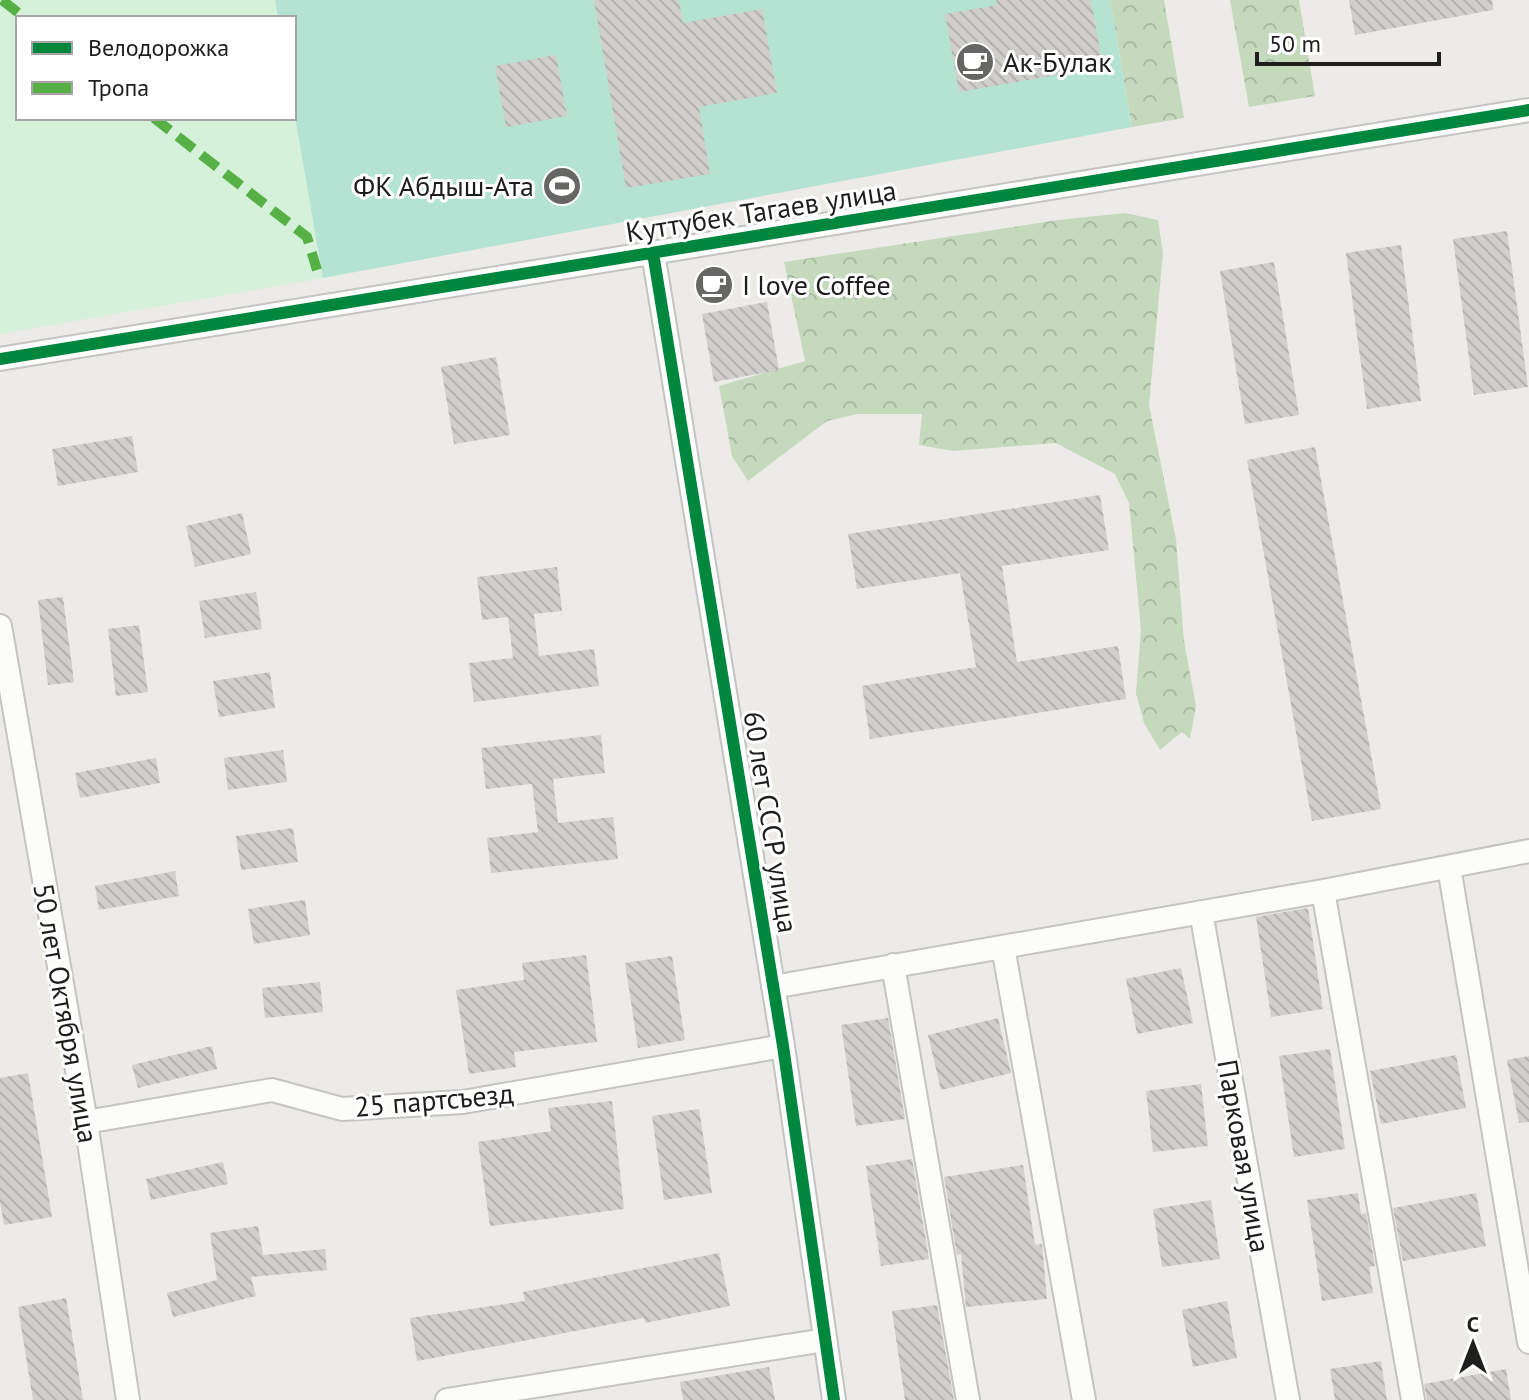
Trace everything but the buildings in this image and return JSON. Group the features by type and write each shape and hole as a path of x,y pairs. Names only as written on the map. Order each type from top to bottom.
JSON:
{"street":[{"name":"Куттубек Тагаев улица","path":"0,359 1529,110"},
{"name":"60 лет СССР улица","path":"653,253 783,1046 834,1400"},
{"name":"50 лет Октября улица","path":"0,626 86,1122 128,1400"},
{"path":"773,987 1323,891 1529,851"},
{"path":"1449,867 1529,1342"},
{"path":"1323,891 1413,1400"},
{"name":"Парковая улица","path":"1201,912 1288,1400"},
{"path":"1003,947 1084,1400"},
{"path":"893,965 968,1400"},
{"name":"25 партсъезд","path":"86,1122 272,1090 342,1109 463,1102 783,1046"},
{"path":"447,1400 825,1340"}],"green space":[{"path":"0,0 275,0 278,16 16,16 16,120 296,120 323,278 0,334"},
{"name":"ФК Абдыш-Ата","path":"275,0 1110,0 1132,127 323,278 296,120 296,16 278,16"},
{"path":"1110,0 1164,0 1184,118 1132,127"},
{"path":"1230,0 1299,0 1315,96 1249,107"},
{"path":"1125,213 1158,220 1163,253 1149,405 1176,539 1184,641 1196,706 1190,739 1182,732 1160,750 1144,723 1136,693 1141,630 1129,503 1115,474 1056,443 953,451 919,445 922,414 858,414 827,421 748,481 732,456 719,386 805,361 784,262 1058,220"}],"marked path":[{"path":"2,0 22,16"},
{"path":"157,120 307,237 317,270"}],"cycle path":[{"path":"0,359 1529,110"},
{"path":"653,253 783,1046 834,1400"}],"place":[{"name":"Ак-Булак","path":"975,62"},
{"name":"ФК Абдыш-Ата","path":"562,186"},
{"name":"I love Coffee","path":"714,285"}]}
